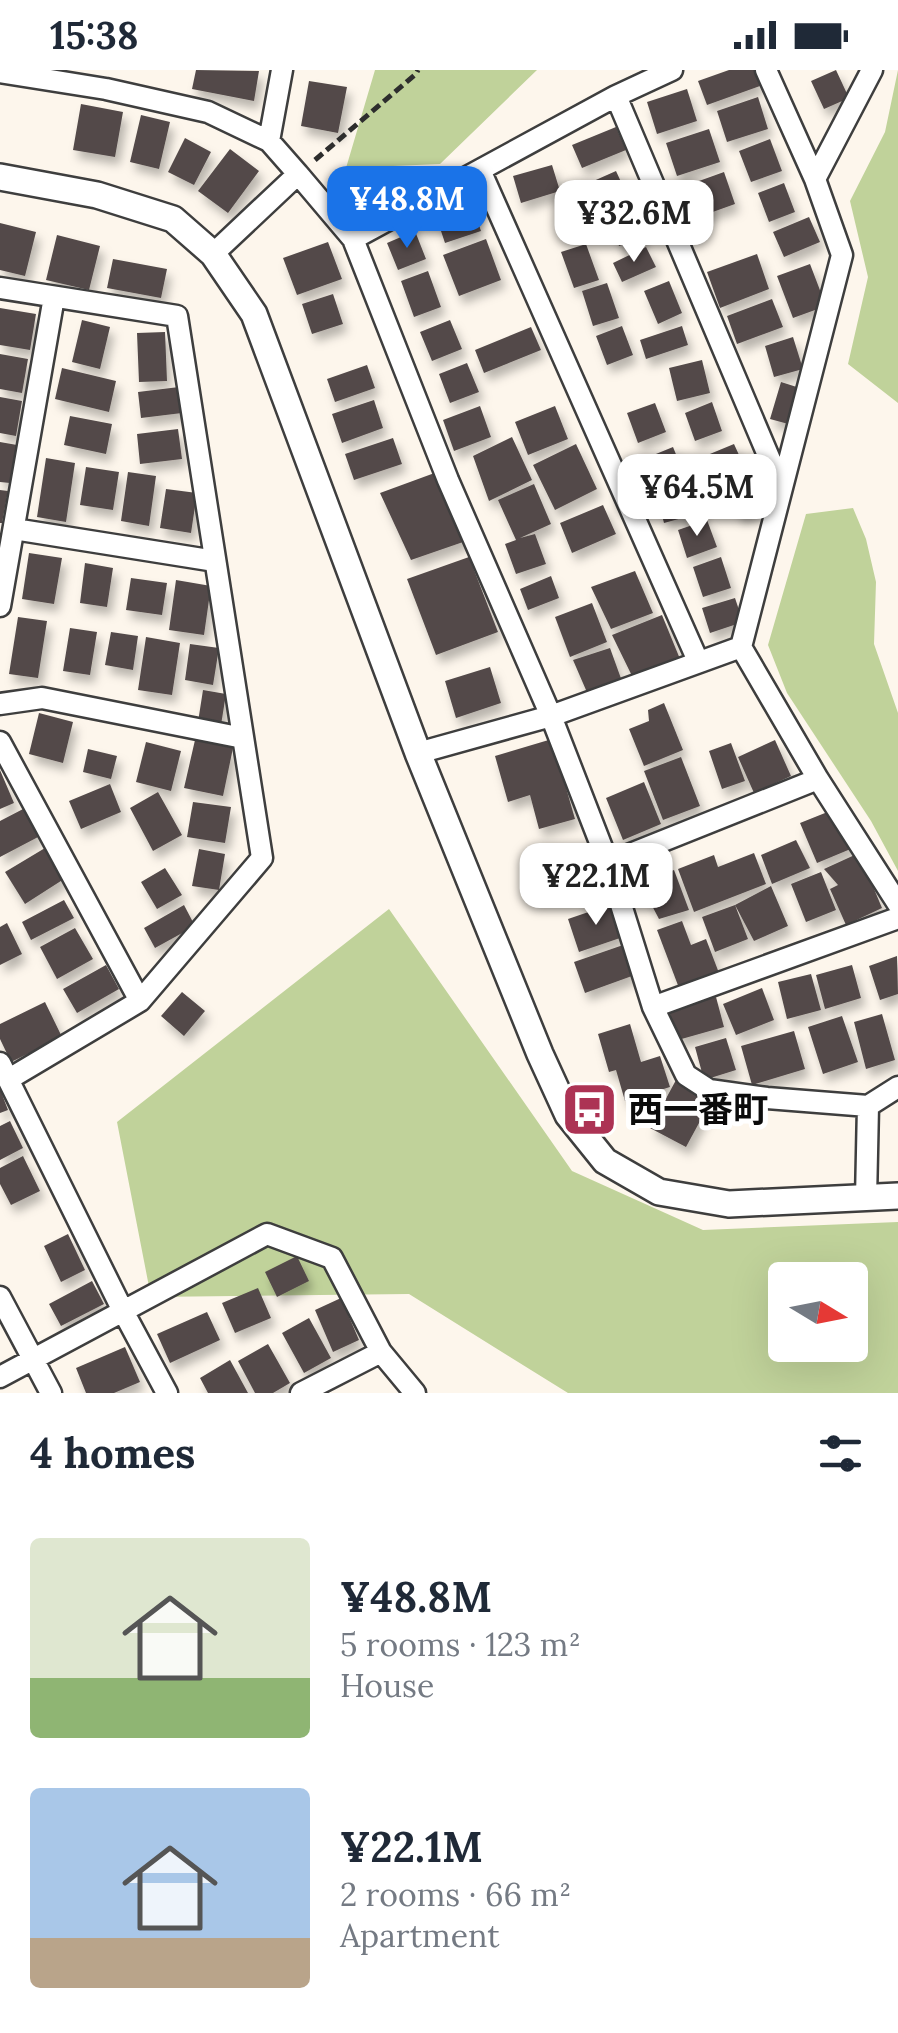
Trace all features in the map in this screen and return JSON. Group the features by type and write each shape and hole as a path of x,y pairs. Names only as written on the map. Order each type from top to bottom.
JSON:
{"street":[{"path":"268,141 282,70"},
{"path":"353,240 616,96 672,70"},
{"path":"766,70 815,179 842,255 741,647 818,779 898,904"},
{"path":"815,179 872,70"},
{"path":"0,72 108,80 208,112 268,141 298,174 353,240 448,480 551,716 608,864 653,1007 686,1075 709,1090 868,1106 898,1087"},
{"path":"616,96 782,488"},
{"path":"480,170 698,661"},
{"path":"213,254 298,174"},
{"path":"0,177 97,195 173,220 213,254 254,314 418,753 540,1054 568,1115 605,1161 660,1192 729,1204 898,1196"},
{"path":"0,288 177,316 262,858 140,1001 4,1071 167,1393"},
{"path":"0,606 54,297"},
{"path":"14,529 215,561"},
{"path":"418,753 551,716 741,647"},
{"path":"0,704 42,698 243,738"},
{"path":"0,742 140,1001"},
{"path":"608,864 818,779"},
{"path":"653,1007 898,918"},
{"path":"866,1200 868,1106"},
{"path":"0,1377 267,1234 332,1258 381,1352 415,1393"},
{"path":"0,1297 51,1393"},
{"path":"301,1393 381,1352"}],"path":[{"path":"298,174 418,70"}],"green space":[{"path":"375,70 537,70 440,164 346,168"},
{"path":"898,70 898,403 848,364 868,277 850,201 885,132"},
{"path":"853,508 866,539 876,582 874,644 898,713 898,871 871,821 787,693 768,645 806,514"},
{"path":"389,909 572,1171 703,1230 898,1222 898,1393 568,1393 409,1294 151,1297 117,1122"}],"building":[{"path":"196,70 259,71 254,101 192,89"},
{"path":"729,70 754,70 760,86 707,105 698,81"},
{"path":"836,70 849,98 824,109 811,81"},
{"path":"309,81 347,87 338,133 301,126"},
{"path":"687,89 697,121 657,134 647,102"},
{"path":"758,97 768,129 727,142 717,111"},
{"path":"81,104 123,112 115,157 73,150"},
{"path":"141,115 170,122 159,169 130,162"},
{"path":"616,127 626,150 582,168 572,145"},
{"path":"709,129 720,162 677,176 666,143"},
{"path":"185,138 211,152 194,185 168,172"},
{"path":"770,139 782,171 751,182 739,151"},
{"path":"230,149 259,171 228,213 198,191"},
{"path":"552,165 560,191 521,203 513,176"},
{"path":"616,171 627,195 601,207 589,183"},
{"path":"724,172 735,204 696,218 685,186"},
{"path":"784,183 795,212 769,222 758,193"},
{"path":"473,207 481,231 445,243 437,219"},
{"path":"635,208 645,237 619,246 609,218"},
{"path":"809,217 820,242 784,257 773,232"},
{"path":"0,223 36,232 25,276 0,270"},
{"path":"415,231 426,259 398,270 387,243"},
{"path":"57,235 100,246 89,290 46,280"},
{"path":"486,239 501,280 459,296 443,255"},
{"path":"328,242 342,279 297,295 283,258"},
{"path":"586,244 599,280 574,288 561,252"},
{"path":"646,247 656,267 622,282 613,263"},
{"path":"757,254 769,289 720,308 707,272"},
{"path":"113,259 167,269 161,298 107,288"},
{"path":"810,264 826,306 793,318 777,276"},
{"path":"428,271 441,307 414,317 401,281"},
{"path":"669,281 682,313 658,324 644,291"},
{"path":"607,283 619,318 593,326 582,291"},
{"path":"333,294 343,324 312,334 302,304"},
{"path":"772,299 783,327 737,344 727,316"},
{"path":"0,308 36,314 30,350 0,345"},
{"path":"82,320 110,327 100,369 72,362"},
{"path":"450,320 462,349 432,361 420,332"},
{"path":"622,326 633,355 607,365 596,336"},
{"path":"682,326 688,345 646,359 640,340"},
{"path":"531,327 541,350 484,373 475,350"},
{"path":"165,332 167,381 139,382 137,333"},
{"path":"793,337 803,369 774,377 765,346"},
{"path":"0,354 28,359 22,393 0,389"},
{"path":"702,360 710,393 677,401 669,368"},
{"path":"467,363 479,392 450,403 439,374"},
{"path":"367,365 375,388 335,402 327,379"},
{"path":"62,368 116,381 109,412 55,399"},
{"path":"781,382 803,389 792,425 770,419"},
{"path":"179,387 182,413 141,418 138,392"},
{"path":"0,397 22,401 16,436 0,433"},
{"path":"374,400 383,428 342,443 332,414"},
{"path":"712,402 722,431 695,441 685,413"},
{"path":"655,403 666,432 638,443 627,413"},
{"path":"480,406 491,437 454,451 443,420"},
{"path":"555,406 568,439 528,455 515,422"},
{"path":"70,416 112,424 106,454 64,445"},
{"path":"178,429 182,459 140,464 137,434"},
{"path":"512,437 532,480 489,501 473,456"},
{"path":"393,438 402,464 354,480 345,454"},
{"path":"0,442 17,445 10,483 0,482"},
{"path":"576,444 597,489 555,510 533,465"},
{"path":"734,444 744,466 715,478 705,456"},
{"path":"673,447 682,469 639,487 629,465"},
{"path":"46,458 75,463 66,522 37,517"},
{"path":"86,467 119,472 113,510 80,505"},
{"path":"440,471 466,541 411,560 380,493"},
{"path":"128,472 156,476 149,526 121,521"},
{"path":"760,476 770,505 739,517 728,488"},
{"path":"534,484 551,524 520,538 535,534 546,564 516,574 505,544 516,540 498,500"},
{"path":"690,484 697,514 664,523 656,492"},
{"path":"166,489 197,493 191,533 160,528"},
{"path":"0,490 8,491 2,523 0,523"},
{"path":"603,505 616,534 572,553 560,523"},
{"path":"707,520 717,547 687,558 678,530"},
{"path":"29,553 62,558 54,604 22,599"},
{"path":"469,557 498,632 436,655 407,579"},
{"path":"721,557 731,588 703,597 693,567"},
{"path":"85,563 113,568 107,607 80,603"},
{"path":"635,571 653,613 611,629 591,587"},
{"path":"551,576 559,598 528,610 520,589"},
{"path":"131,578 167,583 162,615 126,610"},
{"path":"176,580 211,586 204,635 169,630"},
{"path":"735,598 743,622 710,633 702,608"},
{"path":"592,603 607,642 570,657 555,617"},
{"path":"662,615 680,659 633,678 612,635"},
{"path":"18,617 47,621 38,678 9,674"},
{"path":"70,628 97,632 90,675 63,671"},
{"path":"111,632 138,636 133,670 105,665"},
{"path":"146,637 180,643 172,695 138,690"},
{"path":"190,644 219,648 213,685 185,680"},
{"path":"610,648 623,684 589,697 573,660"},
{"path":"490,667 501,703 456,718 445,681"},
{"path":"203,690 226,694 221,725 198,722"},
{"path":"664,703 683,750 644,766 629,729 649,721 648,710"},
{"path":"39,713 73,722 63,763 29,754"},
{"path":"552,739 575,819 539,829 530,795 508,802 495,756"},
{"path":"195,740 233,748 223,796 184,788"},
{"path":"775,740 791,776 754,793 738,757"},
{"path":"146,742 181,751 171,791 136,782"},
{"path":"731,743 745,781 722,789 709,751"},
{"path":"88,749 117,756 111,779 83,772"},
{"path":"681,757 700,806 663,820 644,771"},
{"path":"0,770 14,803 0,809"},
{"path":"644,782 661,824 623,840 606,798"},
{"path":"110,784 121,812 81,829 69,801"},
{"path":"158,792 182,835 153,851 130,808"},
{"path":"193,802 231,807 225,843 187,837"},
{"path":"25,808 40,836 0,857 0,821"},
{"path":"830,811 835,825 842,822 853,848 817,863 800,823"},
{"path":"796,840 810,868 772,884 761,855"},
{"path":"45,848 64,879 25,904 5,872"},
{"path":"199,849 225,854 219,890 192,886"},
{"path":"754,853 766,884 694,912 678,869 714,855 718,867"},
{"path":"859,853 882,908 846,925 830,889 838,885 824,869"},
{"path":"165,868 182,895 157,909 141,882"},
{"path":"674,870 689,910 659,919 640,883"},
{"path":"821,872 836,910 806,922 791,884"},
{"path":"771,886 788,926 754,941 735,905"},
{"path":"64,900 74,918 31,940 22,922"},
{"path":"612,904 623,937 579,952 568,919"},
{"path":"184,905 195,926 155,948 144,928"},
{"path":"735,905 748,939 715,952 702,917"},
{"path":"682,921 691,945 706,939 719,973 679,988 657,930"},
{"path":"7,923 22,954 0,965 0,927"},
{"path":"75,928 93,959 57,979 40,947"},
{"path":"626,944 632,976 585,993 574,962"},
{"path":"897,956 898,994 880,1000 869,966"},
{"path":"106,965 119,989 77,1013 63,989"},
{"path":"852,965 861,998 825,1009 816,975"},
{"path":"811,974 821,1010 787,1019 778,982"},
{"path":"762,988 774,1020 736,1035 723,1004"},
{"path":"182,992 205,1011 184,1036 161,1016"},
{"path":"716,997 724,1027 678,1040 669,1011"},
{"path":"45,1002 62,1037 11,1062 0,1039 0,1024"},
{"path":"882,1014 895,1060 866,1069 854,1022"},
{"path":"842,1016 858,1062 823,1074 808,1027"},
{"path":"630,1024 641,1062 660,1056 670,1087 625,1101 616,1070 609,1072 598,1034"},
{"path":"794,1031 805,1069 752,1085 741,1046"},
{"path":"726,1038 736,1070 704,1080 695,1047"},
{"path":"676,1080 712,1099 686,1147 650,1128"},
{"path":"0,1089 8,1110 0,1113"},
{"path":"10,1121 23,1148 0,1160 0,1126"},
{"path":"23,1156 40,1191 11,1205 0,1184 0,1168"},
{"path":"68,1234 85,1270 61,1282 44,1246"},
{"path":"297,1256 309,1281 277,1297 265,1272"},
{"path":"92,1281 104,1304 61,1326 49,1304"},
{"path":"258,1288 271,1318 235,1333 222,1303"},
{"path":"341,1298 359,1340 333,1352 315,1310"},
{"path":"207,1312 220,1340 170,1363 157,1334"},
{"path":"309,1318 331,1358 304,1373 282,1333"},
{"path":"268,1344 290,1383 273,1393 255,1393 238,1361"},
{"path":"125,1347 140,1382 114,1393 86,1393 76,1368"},
{"path":"230,1360 248,1393 208,1393 200,1378"}],"place":[{"name":"西一番町","path":"589,1109"}]}
